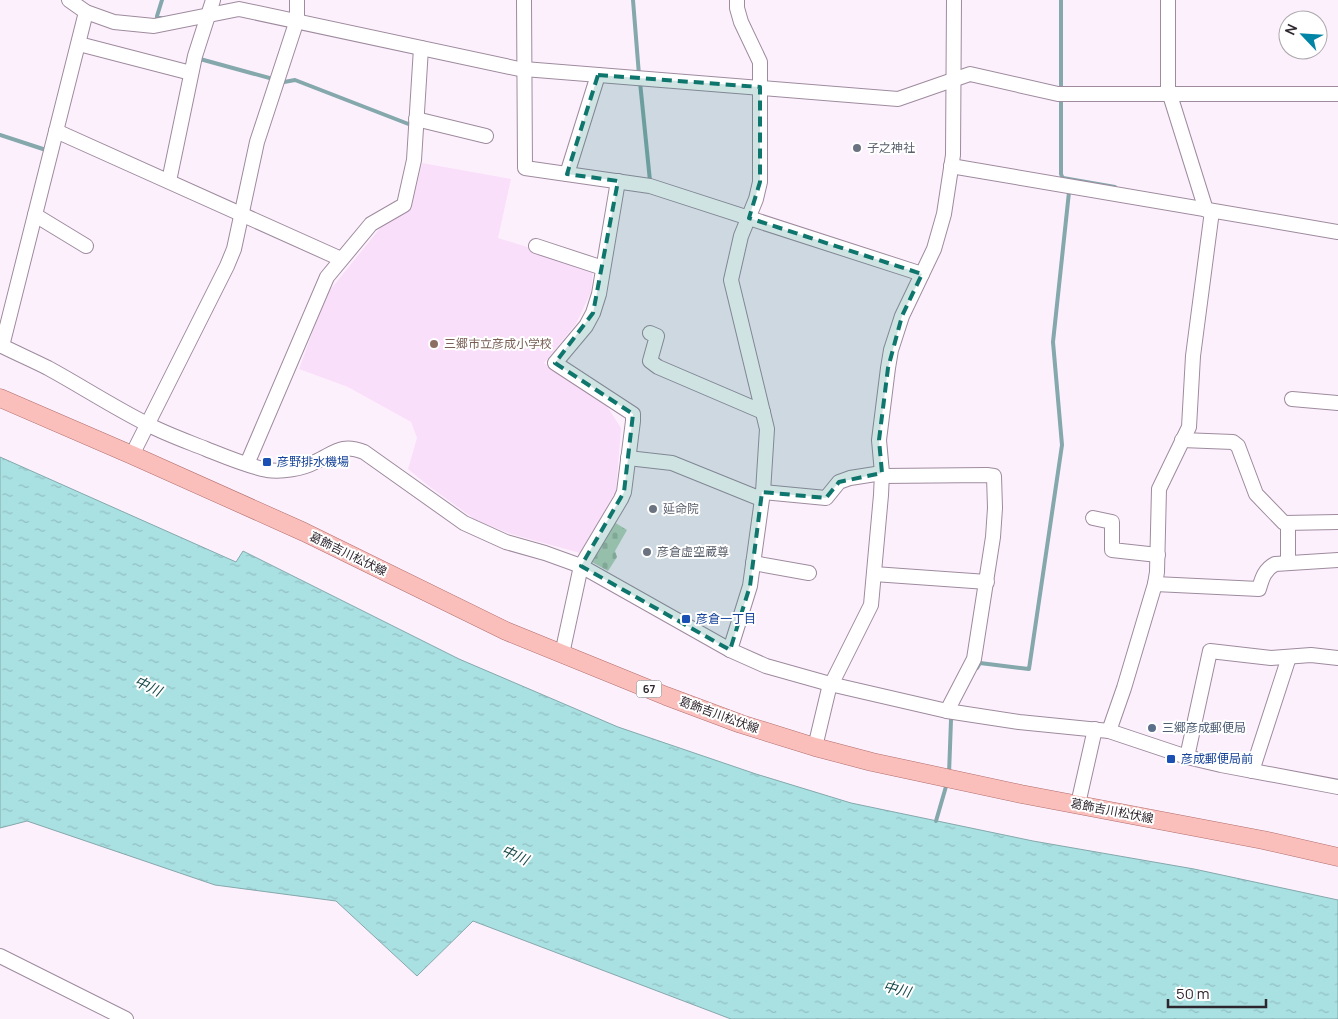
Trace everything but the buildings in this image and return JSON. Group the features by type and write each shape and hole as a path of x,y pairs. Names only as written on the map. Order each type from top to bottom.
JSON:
{"main road":[{"name":"葛飾吉川松伏線","path":"0,398 304,532 506,631 741,724 815,747 933,776 1263,840 1338,857"}],"street":[{"path":"70,0 114,22 154,26 239,9 524,70 898,99 970,74 1058,94 1338,94"},
{"path":"169,181 191,72 213,0"},
{"path":"132,455 228,266 234,249 257,142 297,20 297,0"},
{"path":"524,0 525,168 650,186 922,274"},
{"path":"730,650 750,586 762,496 767,429 731,286 741,236 749,218 760,182 760,62 741,22 737,0"},
{"path":"815,747 830,684 871,605 882,474 879,440 891,350 902,316 934,249 944,214 953,142 954,0"},
{"path":"1078,804 1102,730 1124,688 1155,584 1158,555 1159,489 1189,427 1193,356 1209,210 1169,95 1168,0"},
{"path":"86,8 79,44 1,345 48,368 148,425 169,435 247,464 268,470 284,470 303,467 345,447 364,452 464,523 506,542 582,566 730,650 766,666 830,684 947,711 1019,722 1102,730 1187,757 1338,787"},
{"path":"79,44 191,72"},
{"path":"247,464 327,277 371,224 404,205 414,160 421,48"},
{"path":"566,174 598,75"},
{"path":"416,119 486,136"},
{"path":"56,131 341,259"},
{"path":"951,166 1338,232"},
{"path":"562,654 582,566 624,492 633,414 555,363 586,326 599,294 618,181"},
{"path":"35,215 86,246"},
{"path":"536,246 603,268"},
{"path":"650,334 658,336 650,361 658,367 763,412"},
{"path":"1292,399 1338,404"},
{"path":"1182,440 1233,442 1238,446 1256,494 1284,523 1338,522"},
{"path":"628,458 672,463 762,496 826,498 839,482 850,478 882,474 994,476 995,508 993,537 974,659 947,711"},
{"path":"1093,518 1112,522 1112,550 1158,555"},
{"path":"1288,523 1288,563"},
{"path":"1155,584 1259,589 1261,580 1270,567 1275,564 1338,560"},
{"path":"753,564 808,573"},
{"path":"874,574 987,582"},
{"path":"1187,757 1210,652 1271,658 1311,655 1338,658"},
{"path":"1252,771 1289,657"},
{"path":"0,956 126,1019"}],"highlighted area":[{"path":"598,75 760,87 760,182 749,218 922,274 902,316 888,368 879,440 882,473 839,482 826,498 762,492 750,586 730,650 581,566 624,492 633,414 555,363 593,313 618,181 567,174"}],"shaded area":[{"name":"三郷市立彦成小学校","path":"422,163 511,179 498,238 573,261 593,270 591,292 576,324 544,363 603,400 621,428 616,492 580,553 511,534 477,521 408,469 417,438 411,422 348,387 299,369 326,295 385,222 411,209"}],"green space":[{"path":"614,522 627,530 615,551 617,557 608,571 592,562 591,559"}],"water":[{"name":"中川","path":"0,457 236,562 243,551 459,659 618,727 756,774 851,803 1033,841 1194,869 1338,900 1338,1019 731,1019 473,921 417,976 336,901 215,885 27,821 0,828"}],"waterway":[{"path":"161,18 157,18 157,16 162,0"},
{"path":"633,0 639,75"},
{"path":"1061,0 1061,90"},
{"path":"200,56 200,59 284,82 295,80 411,125"},
{"path":"640,82 650,181"},
{"path":"1061,97 1061,174 1064,182"},
{"path":"0,135 46,150"},
{"path":"1063,178 1115,187"},
{"path":"977,668 980,663 1029,669 1062,445 1053,342 1069,192 1067,188"},
{"path":"949,774 951,720 953,714"},
{"path":"936,821 947,783"}],"place":[{"name":"子之神社","path":"857,148"},
{"name":"三郷市立彦成小学校","path":"434,344"},
{"name":"彦野排水機場","path":"267,462"},
{"name":"延命院","path":"653,509"},
{"name":"彦倉虚空蔵尊","path":"647,552"},
{"name":"彦倉一丁目","path":"686,619"},
{"name":"三郷彦成郵便局","path":"1152,728"},
{"name":"彦成郵便局前","path":"1171,759"}]}
